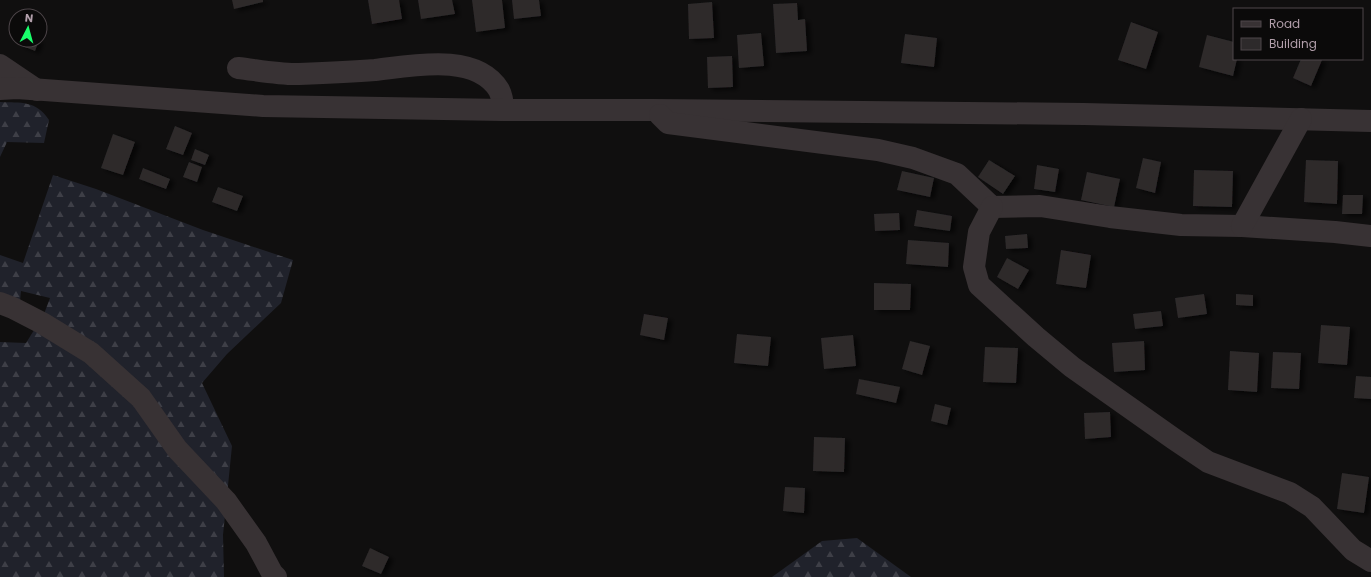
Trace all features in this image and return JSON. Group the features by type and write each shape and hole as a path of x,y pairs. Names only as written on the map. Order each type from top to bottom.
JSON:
{"street":[{"path":"238,68 296,75 447,64 468,68 483,74 494,83 502,96 503,110"},
{"path":"0,65 38,90"},
{"path":"0,89 17,88 263,106 503,110 1084,114 1371,121"},
{"path":"654,110 668,123 878,150 914,158 957,174 992,207 1040,206 1110,217 1181,225 1242,226 1335,232 1371,236"},
{"path":"1242,226 1301,119"},
{"path":"992,207 979,232 974,267 979,286 1072,367 1174,439 1208,462 1290,493 1312,507 1353,550 1371,561"},
{"path":"0,303 42,323 91,353 141,398 178,449 226,501 256,543 272,573 276,577"}],"green space":[{"path":"0,102 28,104 39,109 49,120 44,143 7,142 0,157"},
{"path":"53,175 96,189 203,230 293,260 281,303 227,354 202,383 232,446 223,535 224,577 0,577 0,342 26,343 44,314 50,298 21,291 20,301 0,297 0,255 23,263"},
{"path":"857,538 911,577 772,577 822,541"}],"building":[{"path":"232,0 263,0 263,2 234,9"},
{"path":"368,0 399,0 402,19 372,24"},
{"path":"418,0 452,0 455,14 421,19"},
{"path":"472,0 502,0 505,28 476,32"},
{"path":"512,0 539,0 541,16 514,19"},
{"path":"712,2 714,38 689,39 688,4"},
{"path":"797,3 798,20 805,19 807,51 776,53 773,4"},
{"path":"1131,22 1158,32 1146,69 1118,60"},
{"path":"761,33 764,66 739,68 737,35"},
{"path":"905,34 937,38 934,67 901,63"},
{"path":"1207,35 1233,42 1233,60 1237,60 1233,76 1199,67"},
{"path":"28,48 36,48 35,51"},
{"path":"732,56 733,87 708,88 707,57"},
{"path":"1301,60 1322,60 1311,86 1293,78"},
{"path":"175,126 192,133 183,155 166,149"},
{"path":"113,134 135,142 123,175 101,168"},
{"path":"195,149 209,155 205,165 191,160"},
{"path":"1143,158 1161,162 1155,193 1136,188"},
{"path":"989,160 1015,176 1003,194 978,177"},
{"path":"1306,160 1338,161 1337,204 1304,202"},
{"path":"189,162 202,167 197,182 183,177"},
{"path":"1037,165 1059,169 1055,192 1034,189"},
{"path":"143,168 170,179 166,189 139,179"},
{"path":"1194,170 1233,171 1232,207 1193,206"},
{"path":"902,171 934,178 930,197 897,190"},
{"path":"1087,172 1120,179 1114,207 1081,200"},
{"path":"218,187 243,196 237,211 212,202"},
{"path":"1343,195 1363,195 1362,214 1342,214"},
{"path":"917,210 952,216 950,231 914,226"},
{"path":"899,213 900,230 875,231 874,214"},
{"path":"1027,234 1028,248 1006,249 1005,236"},
{"path":"908,240 949,243 948,267 906,264"},
{"path":"1061,250 1091,255 1086,288 1056,284"},
{"path":"1007,258 1029,270 1018,289 997,277"},
{"path":"874,283 911,284 910,310 874,310"},
{"path":"1204,294 1207,314 1178,318 1175,298"},
{"path":"1236,294 1253,295 1253,306 1236,305"},
{"path":"1161,311 1163,326 1135,329 1133,314"},
{"path":"644,314 668,318 664,340 640,335"},
{"path":"1321,325 1350,327 1347,365 1318,363"},
{"path":"737,334 771,337 768,366 734,363"},
{"path":"853,335 856,366 824,369 821,338"},
{"path":"910,341 930,346 922,375 902,369"},
{"path":"1144,341 1145,370 1114,372 1112,343"},
{"path":"985,347 1018,348 1016,383 983,382"},
{"path":"1230,351 1259,353 1257,392 1228,390"},
{"path":"1273,352 1301,353 1299,389 1271,388"},
{"path":"1356,376 1371,377 1371,399 1354,398"},
{"path":"859,379 900,387 896,403 856,394"},
{"path":"935,404 951,408 947,425 931,421"},
{"path":"1110,412 1111,437 1085,439 1084,413"},
{"path":"814,437 845,438 844,472 813,471"},
{"path":"1342,473 1369,477 1364,513 1337,509"},
{"path":"785,487 805,488 804,513 783,511"},
{"path":"370,548 389,557 381,574 362,566"}]}
